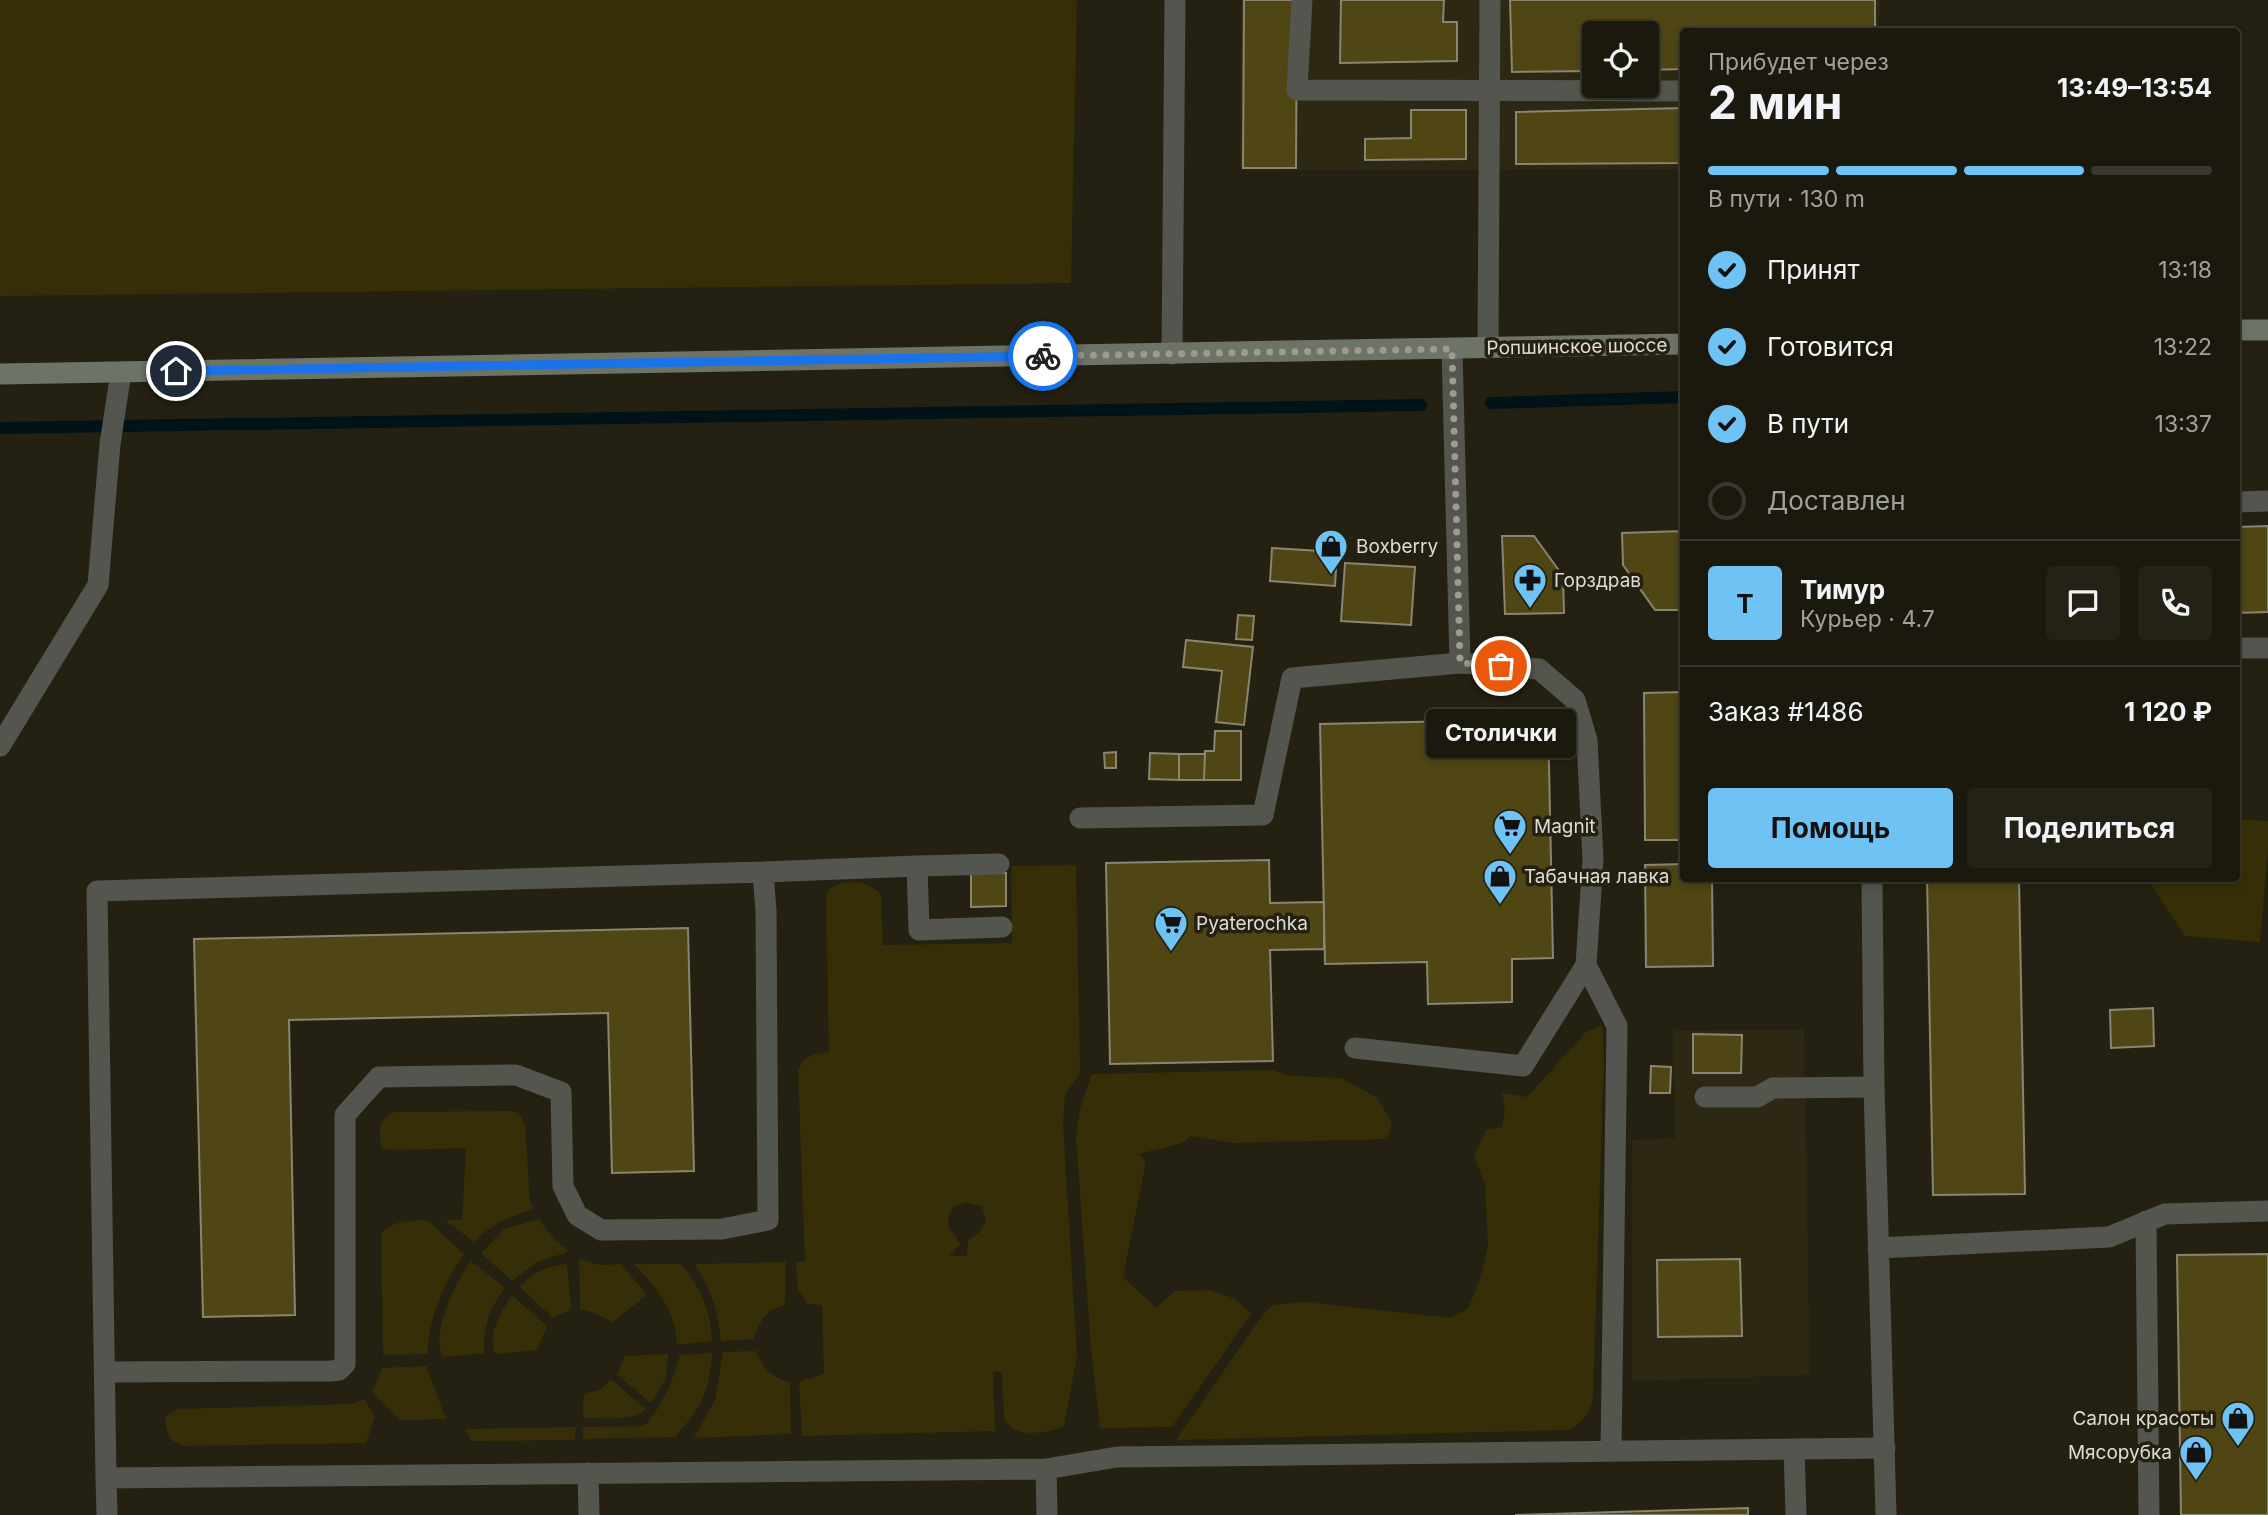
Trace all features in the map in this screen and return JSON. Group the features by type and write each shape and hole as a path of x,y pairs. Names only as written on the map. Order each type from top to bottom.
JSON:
{"main road":[{"path":"2240,330 2268,330"},
{"name":"Ропшинское шоссе","path":"0,374 1680,344"}],"street":[{"path":"1172,354 1175,0"},
{"path":"1302,0 1297,90 1680,91"},
{"path":"1488,348 1490,0"},
{"path":"1452,349 1460,663"},
{"path":"0,746 98,585 110,444 121,372"},
{"path":"2240,502 2268,501"},
{"path":"2240,648 2268,648"},
{"path":"1080,818 1263,815 1293,678 1460,663 1539,669 1575,699 1587,740 1593,859 1586,965 1523,1066 1354,1048"},
{"path":"107,1515 97,891 999,864"},
{"path":"917,866 919,930 1002,928"},
{"path":"105,1372 331,1371 339,1370 345,1364 345,1115 379,1077 516,1075 561,1092 563,1186 577,1215 601,1230 722,1228 768,1220 766,911 763,872"},
{"path":"1872,882 1874,1087 1886,1515"},
{"path":"1586,965 1617,1026 1611,1450"},
{"path":"1705,1097 1757,1097 1773,1088 1874,1087"},
{"path":"1878,1248 2109,1237 2165,1214 2268,1211"},
{"path":"2146,1221 2149,1515"},
{"path":"106,1478 1046,1469 1117,1457 1885,1448"},
{"path":"1794,1449 1796,1515"},
{"path":"1046,1469 1047,1515"},
{"path":"588,1473 589,1515"}],"shaded area":[{"path":"0,0 1077,0 1071,283 0,296"},
{"path":"1241,0 1880,0 1879,28 1680,28 1680,169 1240,170"},
{"path":"2240,819 2268,821 2260,942 2185,936 2149,882 2240,882"},
{"path":"1076,865 1080,1073 1065,1095 1063,1124 1077,1356 1064,1425 1038,1432 1023,1432 1012,1428 1004,1418 1002,1372 993,1371 995,1431 802,1436 799,1382 824,1374 822,1305 808,1304 798,1290 796,1262 805,1261 798,1072 806,1058 829,1052 826,895 837,885 852,882 861,883 881,894 883,945 1012,943 1011,866","holes":["965,1202 982,1206 986,1221 979,1233 968,1241 967,1256 949,1256 960,1245 948,1226 952,1208"]},
{"path":"1602,1025 1604,1055 1593,1398 1581,1421 1567,1430 1176,1440 1272,1305 1303,1302 1451,1318 1468,1309 1480,1279 1488,1246 1485,1185 1474,1156 1486,1130 1502,1127 1505,1110 1502,1093 1527,1097 1586,1032"},
{"path":"1804,1030 1810,1375 1632,1381 1632,1140 1675,1138 1673,1031"},
{"path":"1272,1070 1291,1076 1341,1078 1376,1097 1392,1122 1387,1139 1233,1143 1191,1136 1182,1143 1139,1154 1145,1160 1145,1167 1123,1277 1156,1308 1175,1291 1209,1290 1236,1299 1251,1314 1172,1427 1100,1428 1091,1349 1076,1137 1080,1108 1092,1074"},
{"path":"395,1112 519,1113 525,1126 530,1201 534,1209 495,1225 474,1242 445,1220 462,1220 466,1148 381,1148 382,1122"},
{"path":"539,1219 553,1238 568,1250 537,1262 512,1281 481,1253 504,1229"},
{"path":"427,1220 464,1254 438,1301 427,1354 383,1355 381,1233 397,1223"},
{"path":"579,1259 600,1265 621,1264 647,1295 613,1322 580,1309"},
{"path":"471,1261 505,1288 488,1319 484,1353 443,1357 440,1347 442,1321 458,1281"},
{"path":"786,1262 785,1305 764,1317 754,1339 721,1341 713,1301 694,1264"},
{"path":"567,1264 571,1308 552,1317 520,1287 529,1277 540,1271"},
{"path":"634,1264 681,1264 703,1300 712,1341 677,1345 673,1321 664,1301"},
{"path":"512,1295 547,1326 537,1350 495,1354 494,1331"},
{"path":"756,1351 768,1372 790,1383 791,1434 694,1438 715,1400 723,1352"},
{"path":"712,1353 709,1378 698,1408 675,1437 583,1439 583,1427 644,1426 666,1393 680,1355"},
{"path":"668,1354 666,1379 651,1403 617,1375 625,1356"},
{"path":"426,1366 446,1419 401,1420 372,1393 382,1368"},
{"path":"611,1379 646,1409 624,1418 583,1418 585,1394 601,1389"},
{"path":"364,1399 375,1416 366,1443 186,1446 172,1440 165,1422 165,1417 178,1409 353,1404"},
{"path":"576,1427 575,1440 471,1441 466,1429"}],"building":[{"path":"1244,0 1297,0 1296,168 1243,168"},
{"path":"1341,0 1444,0 1443,22 1457,22 1457,61 1340,63"},
{"path":"1510,0 1875,0 1875,28 1680,28 1680,69 1659,70 1659,21 1582,21 1582,71 1512,72"},
{"path":"1680,108 1680,163 1516,164 1516,112"},
{"path":"1411,110 1466,110 1466,159 1365,160 1365,139 1411,138"},
{"path":"2268,526 2268,612 2240,613 2240,527"},
{"path":"1680,531 1680,610 1655,610 1623,565 1622,533"},
{"path":"1502,536 1534,536 1563,576 1564,613 1505,614"},
{"path":"1272,548 1337,552 1335,586 1270,581"},
{"path":"1345,563 1415,567 1411,625 1341,621"},
{"path":"1238,615 1254,616 1252,640 1236,639"},
{"path":"1186,640 1253,647 1244,725 1216,722 1222,671 1183,667"},
{"path":"1680,692 1680,840 1645,840 1644,693"},
{"path":"1548,719 1553,958 1512,959 1512,1002 1428,1004 1427,962 1325,964 1320,724"},
{"path":"1215,731 1241,731 1241,780 1204,780 1205,751 1214,751"},
{"path":"1116,752 1116,768 1105,768 1104,753"},
{"path":"1150,753 1179,754 1179,780 1149,779"},
{"path":"1179,754 1205,754 1204,780 1179,780"},
{"path":"1269,860 1270,903 1324,902 1324,949 1270,950 1273,1061 1110,1064 1106,863"},
{"path":"1680,864 1680,882 1712,882 1713,966 1646,967 1645,865"},
{"path":"971,873 1006,873 1006,906 971,907"},
{"path":"1927,882 2019,882 2025,1194 1933,1195"},
{"path":"688,928 694,1171 612,1173 608,1013 289,1020 295,1315 203,1317 194,939"},
{"path":"2153,1008 2154,1046 2111,1048 2110,1010"},
{"path":"1693,1034 1742,1035 1741,1073 1693,1073"},
{"path":"1651,1066 1671,1067 1670,1093 1650,1093"},
{"path":"2268,1254 2268,1515 2181,1515 2177,1255"},
{"path":"1740,1259 1742,1336 1658,1337 1657,1260"},
{"path":"1748,1508 1748,1515 1515,1515"}],"waterway":[{"path":"1491,403 1680,397"},
{"path":"0,428 1421,405"}],"way so far":[{"path":"1043,356 1452,349 1460,663 1501,666"}],"place":[{"name":"Boxberry","path":"1331,576"},
{"name":"Горздрав","path":"1530,610"},
{"name":"Столички","path":"1501,666"},
{"name":"Magnit","path":"1510,856"},
{"name":"Табачная лавка","path":"1500,906"},
{"name":"Pyaterochka","path":"1171,953"},
{"name":"Салон красоты","path":"2238,1448"},
{"name":"Мясорубка","path":"2196,1482"}],"route":[{"path":"176,371 1043,356"}]}
